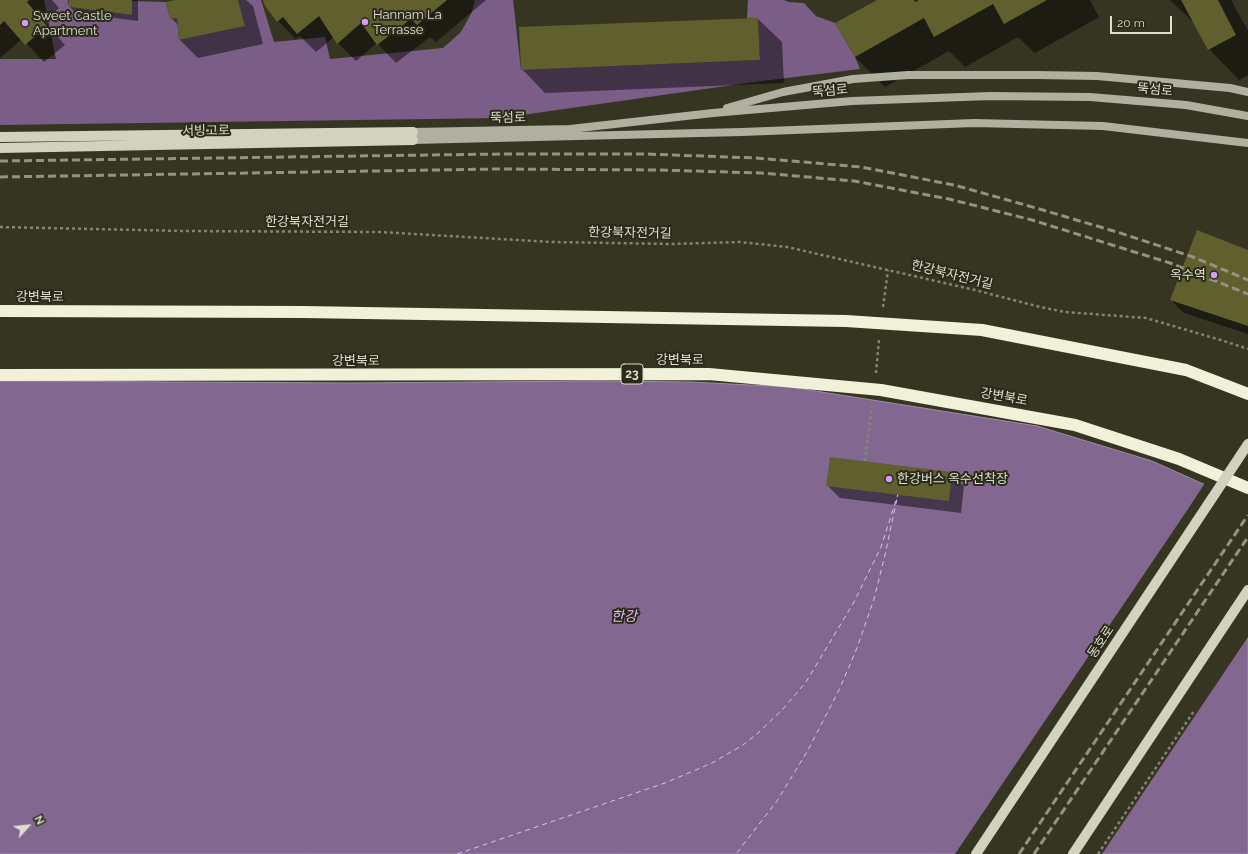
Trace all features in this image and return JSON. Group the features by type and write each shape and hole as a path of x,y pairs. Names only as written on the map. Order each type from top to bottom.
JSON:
{"highway":[{"name":"강변북로","path":"0,311 304,312 846,321 990,332 1186,370 1248,394"},
{"name":"강변북로","path":"0,375 709,374 881,390 1075,424 1179,459 1248,488"}],"main road":[{"path":"713,113 783,92 853,79 908,75 1097,76 1230,88 1248,92"},
{"name":"뚝섬로","path":"413,136 570,129 713,113 852,101 997,96 1090,97 1186,105 1248,116"},
{"name":"뚝섬로","path":"413,136 583,137 974,123 1103,126 1248,143"},
{"name":"서빙고로","path":"0,137 413,136"},
{"name":"서빙고로","path":"0,148 413,136"},
{"name":"동호로","path":"976,854 1248,444"},
{"path":"1074,854 1248,590"}],"path":[{"name":"한강북자전거길","path":"0,227 185,231 380,232 526,241 599,243 672,244 740,242 787,247 1065,312 1146,318 1248,349"},
{"path":"883,308 888,270"},
{"path":"875,377 880,338"},
{"path":"865,461 872,400"},
{"path":"1098,854 1194,711"}],"shaded area":[{"path":"44,0 68,0 69,7 132,15 132,1 166,2 170,18 177,18 179,40 244,26 238,0 261,0 274,42 325,37 330,59 443,48 461,32 472,12 475,0 513,0 521,70 760,60 758,18 747,18 748,0 784,0 789,2 804,3 816,16 835,23 855,57 860,69 754,82 501,118 0,125 0,59 56,59"}],"water":[{"name":"한강","path":"0,381 352,383 595,381 691,382 790,387 1037,426 1152,461 1248,504 1248,854 0,854"}],"pier":[{"path":"1205,483 1248,502 1248,637 1102,854 955,854 1188,509"}],"building":[{"name":"Sweet Castle Apartment","path":"0,0 29,0 27,2 47,26 25,45 4,21 0,25"},
{"path":"69,0 132,0 132,15 69,7"},
{"path":"175,0 238,0 245,26 179,40 177,18 170,19 166,2"},
{"name":"Hannam La Terrasse","path":"263,0 447,0 417,25 411,19 377,45 361,23 337,44 319,16 297,34 283,17 277,22 265,6"},
{"path":"877,0 914,0 915,2 919,0 1047,0 1004,24 993,4 934,37 924,18 855,57 835,23"},
{"path":"1181,0 1218,0 1236,35 1208,50"},
{"path":"758,18 760,60 521,70 519,27"},
{"name":"옥수역","path":"1197,230 1248,250 1248,326 1170,300"},
{"name":"한강버스 옥수선착장","path":"830,457 952,472 949,501 826,486"}],"ferry route":[{"path":"457,854 665,783 712,763 743,745 758,733 783,709 806,682 854,602 881,547 898,494 874,599 857,648 839,690 808,750 777,801 736,854"}],"railway":[{"path":"0,161 502,154 645,154 756,158 861,167 954,185 1036,208 1117,232 1193,257 1248,280"},
{"path":"0,177 497,169 659,170 761,173 854,181 949,199 1032,220 1170,263 1248,294"},
{"path":"1019,854 1248,515"},
{"path":"1034,854 1248,537"}],"place":[{"name":"Hannam La Terrasse","path":"365,22"},
{"name":"Sweet Castle Apartment","path":"25,23"},
{"name":"옥수역","path":"1214,275"},
{"name":"한강버스 옥수선착장","path":"889,479"}]}
